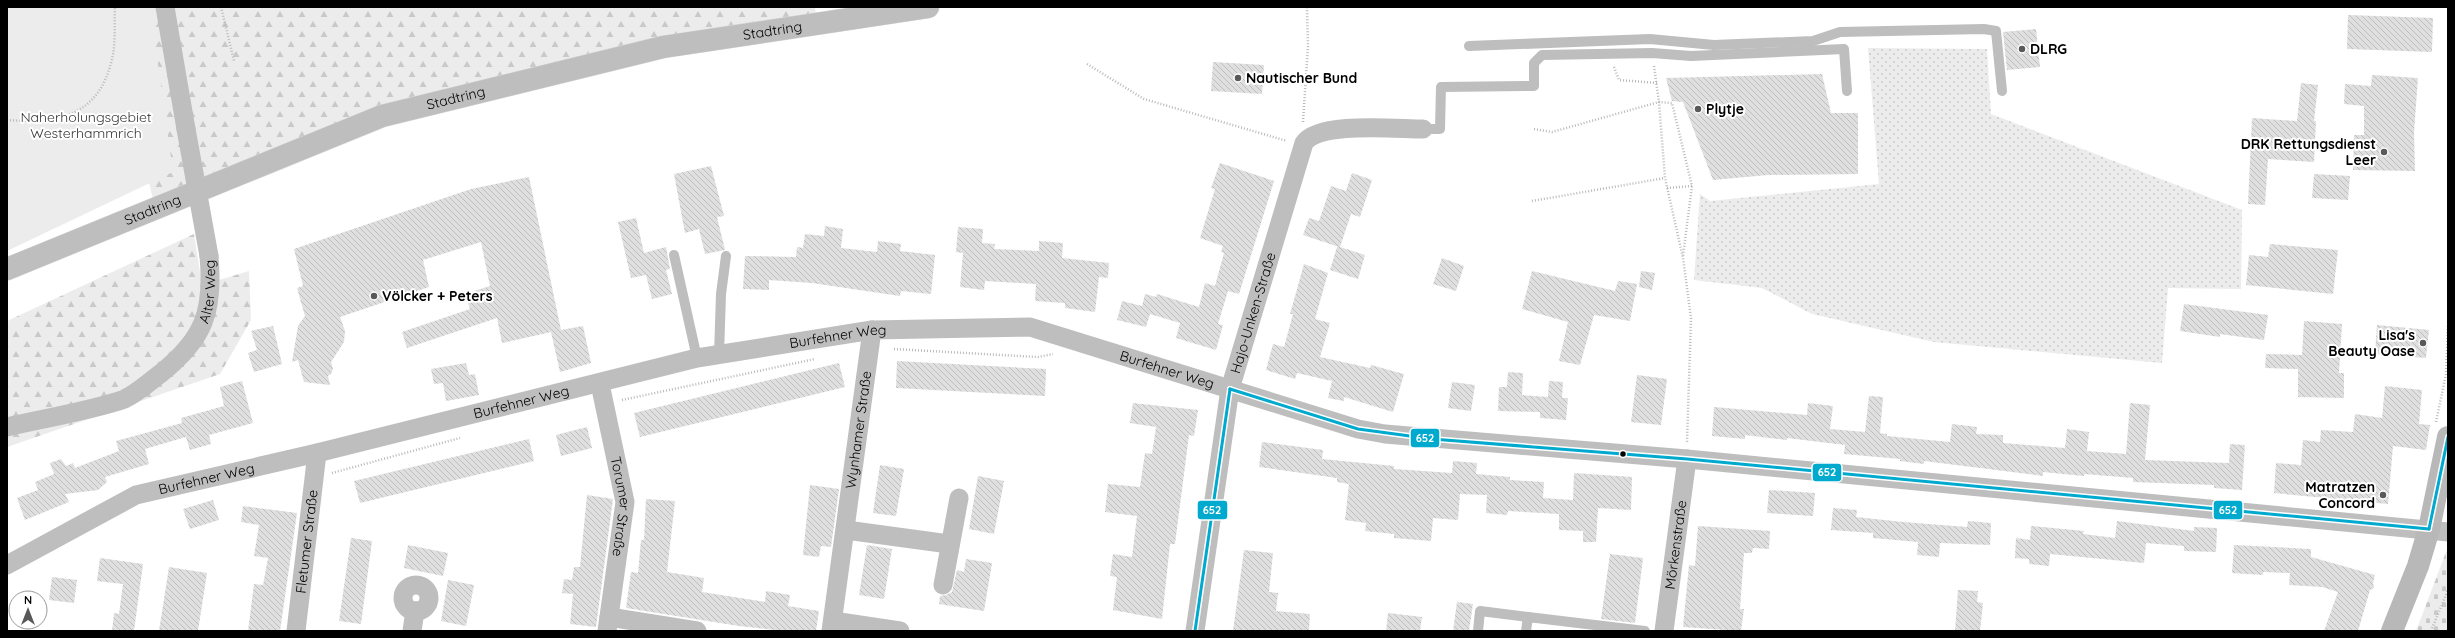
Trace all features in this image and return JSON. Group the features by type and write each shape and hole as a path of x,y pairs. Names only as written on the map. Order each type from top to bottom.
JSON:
{"highway":[{"name":"Stadtring","path":"7,269 382,116 663,47 928,7"}],"main road":[{"path":"2392,631 2418,566 2438,530 2448,437"}],"street":[{"name":"Alter Weg","path":"7,427 124,399 180,357 198,335 205,322 210,304 211,281 209,256 166,7"},
{"path":"1306,140 1330,129 1423,129"},
{"name":"Hajo-Unken-Straße","path":"1195,631 1230,390 1306,140"},
{"name":"Burfehner Weg","path":"7,565 136,494 317,453 600,384 697,358 872,330 1030,328 1358,429 1385,434 1687,459 2438,530"},
{"name":"Wynhamer Straße","path":"872,330 832,626 900,631"},
{"name":"Torumer Straße","path":"600,384 625,502 608,624"},
{"name":"Fletumer Straße","path":"296,631 317,453"},
{"name":"Mörkenstraße","path":"1664,631 1687,459"},
{"path":"943,585 949,544 960,498"},
{"path":"846,530 949,544"},
{"path":"412,631 415,611"},
{"path":"608,624 697,631"}],"lane":[{"path":"1469,46 1534,42 1650,39 1714,45 1813,41 1840,32 1984,29 1996,31 2002,91"},
{"path":"1423,129 1440,129 1441,87 1534,86 1534,42"},
{"path":"1534,63 1542,55 1652,53 1691,56 1844,49 1847,91"},
{"path":"674,255 697,358"},
{"path":"719,355 721,294 726,256"},
{"path":"1478,631 1480,610 1645,631"},
{"path":"1526,631 1528,617"}],"path":[{"path":"7,120 61,119 85,108 102,90 112,58 115,7"},
{"path":"221,7 234,61"},
{"path":"1087,64 1144,99 1286,141 1306,140 1303,124 1308,46 1307,7"},
{"path":"1609,54 1619,80 1657,83"},
{"path":"1655,68 1665,178 1683,258 1691,318 1687,459"},
{"path":"1534,129 1552,132 1658,102 1672,104 1692,186 1683,258"},
{"path":"1532,201 1665,178"},
{"path":"1667,188 1692,186"},
{"path":"868,359 883,349 1038,357 1055,354"},
{"path":"606,411 623,400 820,358"},
{"path":"314,478 467,436"},
{"path":"2431,631 2448,590"}],"green space":[{"name":"Naherholungsgebiet Westerhammrich","path":"7,7 150,7 173,172 7,251"},
{"path":"125,7 815,7 816,17 376,111 154,203 121,70"},
{"path":"1868,48 1987,49 1991,114 2242,210 2241,289 2168,288 2162,363 1934,342 1812,314 1762,288 1694,280 1700,194 1710,201 1879,184"},
{"path":"194,234 202,285 249,271 251,320 220,374 7,447 7,321"},
{"path":"2448,547 2448,631 2416,631"}],"building":[{"path":"2348,15 2433,18 2432,52 2347,49"},
{"name":"DLRG","path":"2036,29 2040,67 2007,70 2003,32"},
{"name":"Nautischer Bund","path":"1213,62 1264,65 1262,94 1211,91"},
{"path":"1822,74 1831,113 1858,113 1858,174 1768,175 1713,180 1683,102 1672,101 1666,78"},
{"path":"2372,75 2418,78 2414,132 2415,171 2353,170 2354,135 2364,135 2364,106 2344,104 2345,84 2371,86"},
{"path":"2301,83 2318,85 2314,121 2316,121 2314,162 2268,159 2265,205 2248,204 2252,118 2297,121"},
{"path":"1220,163 1274,181 1239,294 1228,291 1218,324 1223,325 1216,350 1176,338 1180,323 1150,314 1146,327 1117,320 1122,301 1142,306 1145,294 1156,297 1157,294 1199,307 1205,283 1215,286 1224,253 1221,252 1223,246 1200,238 1215,189 1211,188"},
{"path":"711,166 724,216 717,217 725,250 705,254 699,229 685,233 674,174"},
{"path":"1352,173 1372,180 1360,217 1351,214 1340,247 1365,255 1358,279 1330,270 1337,247 1339,247 1303,235 1309,218 1319,221 1331,186 1346,191"},
{"path":"2314,174 2350,176 2348,200 2312,198"},
{"path":"529,177 561,330 583,326 591,363 560,372 551,332 502,343 497,318 407,348 402,332 470,309 465,294 490,286 481,242 423,260 429,287 340,317 345,331 344,342 331,362 333,369 331,374 328,376 330,385 304,382 298,360 292,362 298,326 305,316 297,288 303,286 294,249 471,189"},
{"path":"636,218 644,253 666,247 670,269 666,270 672,294 652,299 646,275 631,278 618,222"},
{"path":"825,226 843,229 841,248 877,252 878,241 901,244 900,251 935,255 931,294 901,291 900,296 812,283 769,280 769,290 743,289 745,256 796,257 797,247 803,248 805,234 824,236"},
{"path":"958,227 983,229 982,243 995,244 994,249 1039,251 1039,241 1063,243 1062,258 1109,263 1108,278 1099,277 1095,312 1065,308 1065,303 1035,301 1036,284 985,281 984,290 960,287 963,253 956,252"},
{"path":"2270,244 2338,250 2333,294 2246,285 2249,255 2268,257"},
{"path":"1442,258 1464,266 1456,291 1433,284"},
{"path":"1304,264 1328,273 1315,319 1330,323 1320,357 1370,368 1371,365 1404,374 1393,412 1344,397 1344,401 1328,398 1332,381 1297,373 1295,379 1266,370 1273,344 1284,347 1293,314 1290,314"},
{"path":"1532,271 1615,291 1618,281 1637,284 1630,321 1594,315 1580,365 1559,361 1568,322 1522,309"},
{"path":"1641,271 1655,273 1652,290 1639,287"},
{"path":"2184,304 2268,315 2264,340 2220,334 2220,337 2180,331"},
{"path":"2304,321 2342,324 2339,373 2344,373 2344,398 2298,397 2298,369 2265,368 2266,354 2302,355"},
{"path":"2377,325 2429,330 2426,358 2375,354"},
{"path":"273,326 282,364 254,372 248,353 257,350 251,331"},
{"path":"897,361 1046,369 1045,396 896,388"},
{"path":"466,363 469,375 475,374 479,395 446,401 443,383 434,384 431,369"},
{"path":"839,363 845,387 640,437 634,413"},
{"path":"1508,372 1523,373 1522,395 1548,397 1549,381 1563,382 1562,398 1568,398 1566,420 1540,418 1540,412 1498,411 1499,387 1507,387"},
{"path":"1637,375 1667,379 1661,425 1631,422"},
{"path":"242,381 253,423 209,435 211,444 190,450 186,437 145,449 149,464 105,477 107,482 98,490 65,494 69,502 25,520 17,498 38,490 35,482 54,474 50,463 61,459 66,466 73,463 75,468 119,451 116,441 182,423 181,418 224,406 220,387"},
{"path":"1452,382 1475,385 1471,411 1448,408"},
{"path":"2385,386 2422,390 2419,424 2430,425 2426,450 2393,446 2388,504 2274,493 2276,463 2301,465 2303,440 2320,442 2321,430 2353,432 2355,414 2382,418"},
{"path":"1869,396 1883,397 1880,433 1887,434 1887,436 1950,442 1952,424 1977,427 1976,434 2003,435 2003,443 2065,448 2067,429 2089,432 2087,451 2126,454 2130,403 2150,405 2145,460 2229,463 2230,444 2245,445 2242,490 2214,488 2214,485 2133,482 2133,478 2084,474 2084,476 2043,472 2043,476 1924,461 1924,464 1900,461 1900,459 1844,454 1845,445 1745,435 1745,439 1712,436 1714,407 1807,415 1808,403 1833,406 1830,429 1865,432"},
{"path":"1133,403 1198,410 1194,436 1189,435 1175,544 1170,544 1162,619 1113,610 1117,577 1110,576 1113,554 1132,557 1137,516 1105,512 1108,484 1140,487 1145,453 1152,454 1156,427 1130,423"},
{"path":"587,427 592,448 561,456 556,435"},
{"path":"529,439 534,461 360,503 354,481"},
{"path":"1262,442 1323,450 1322,459 1394,466 1394,469 1452,473 1453,461 1477,463 1476,474 1510,477 1510,480 1544,482 1543,498 1573,500 1574,473 1632,477 1631,510 1598,508 1596,542 1583,542 1583,531 1559,530 1559,514 1508,511 1507,515 1486,513 1487,495 1460,494 1458,520 1433,518 1431,541 1394,538 1394,534 1365,531 1366,523 1345,520 1349,484 1337,482 1337,478 1259,467"},
{"path":"880,465 904,469 896,516 873,513"},
{"path":"978,476 1004,481 994,534 969,529"},
{"path":"810,485 839,489 831,547 821,546 819,557 803,555"},
{"path":"1769,490 1815,493 1813,516 1767,513"},
{"path":"587,495 613,499 596,627 570,624 573,594 562,593 564,579 572,580 574,567 580,567"},
{"path":"646,499 675,501 667,572 704,578 702,592 765,602 766,591 790,595 788,606 819,611 816,631 784,631 739,626 626,608 631,572 638,573 641,540 644,540"},
{"path":"213,500 219,520 190,529 183,509"},
{"path":"243,506 297,513 280,631 248,631 254,584 263,585 268,558 254,556 259,525 241,522"},
{"path":"1833,508 1857,510 1856,517 1903,522 1967,527 1968,521 1991,523 1990,545 1940,543 1939,557 1917,555 1918,542 1873,538 1873,533 1831,530"},
{"path":"2117,521 2194,531 2194,527 2217,528 2216,552 2184,551 2184,546 2146,543 2144,563 2050,554 2049,566 2029,564 2029,559 2015,558 2016,538 2030,540 2031,526 2084,531 2083,534 2115,538"},
{"path":"1698,526 1770,531 1769,549 1753,548 1752,553 1744,553 1740,609 1744,609 1741,631 1683,627 1689,565 1695,566"},
{"path":"351,538 372,541 361,624 339,621"},
{"path":"408,545 448,553 443,576 404,568"},
{"path":"867,545 892,549 884,599 859,595"},
{"path":"2234,545 2311,549 2311,557 2375,575 2373,583 2374,588 2370,590 2358,631 2324,631 2338,592 2322,587 2289,585 2290,573 2263,572 2263,575 2232,573"},
{"path":"1244,550 1273,553 1269,592 1278,593 1276,611 1310,614 1309,630 1233,631"},
{"path":"1610,554 1643,558 1635,623 1601,619"},
{"path":"100,558 143,564 134,631 112,631 114,613 119,614 123,584 97,581"},
{"path":"966,559 992,563 984,611 939,604 940,596 952,592 957,570 964,572"},
{"path":"169,567 207,573 198,631 159,631"},
{"path":"52,577 77,580 74,603 49,600"},
{"path":"448,580 474,585 466,626 441,621"},
{"path":"1958,590 1978,591 1977,602 1983,603 1980,631 1955,631"},
{"path":"1457,602 1473,604 1469,631 1453,631"},
{"path":"1388,613 1422,617 1420,631 1386,631"}],"transit line":[{"name":"652","path":"1230,389 1358,429 1432,439 1687,459 2429,529"},
{"name":"652","path":"1195,631 1230,389"},
{"name":"652","path":"2429,529 2448,437"}],"place":[{"name":"DLRG","path":"2022,49"},
{"name":"Nautischer Bund","path":"1238,78"},
{"name":"Plytje","path":"1698,109"},
{"name":"DRK Rettungsdienst Leer","path":"2384,152"},
{"name":"Völcker + Peters","path":"374,296"},
{"name":"Lisa's Beauty Oase","path":"2423,343"},
{"name":"Matratzen Concord","path":"2383,495"}]}
